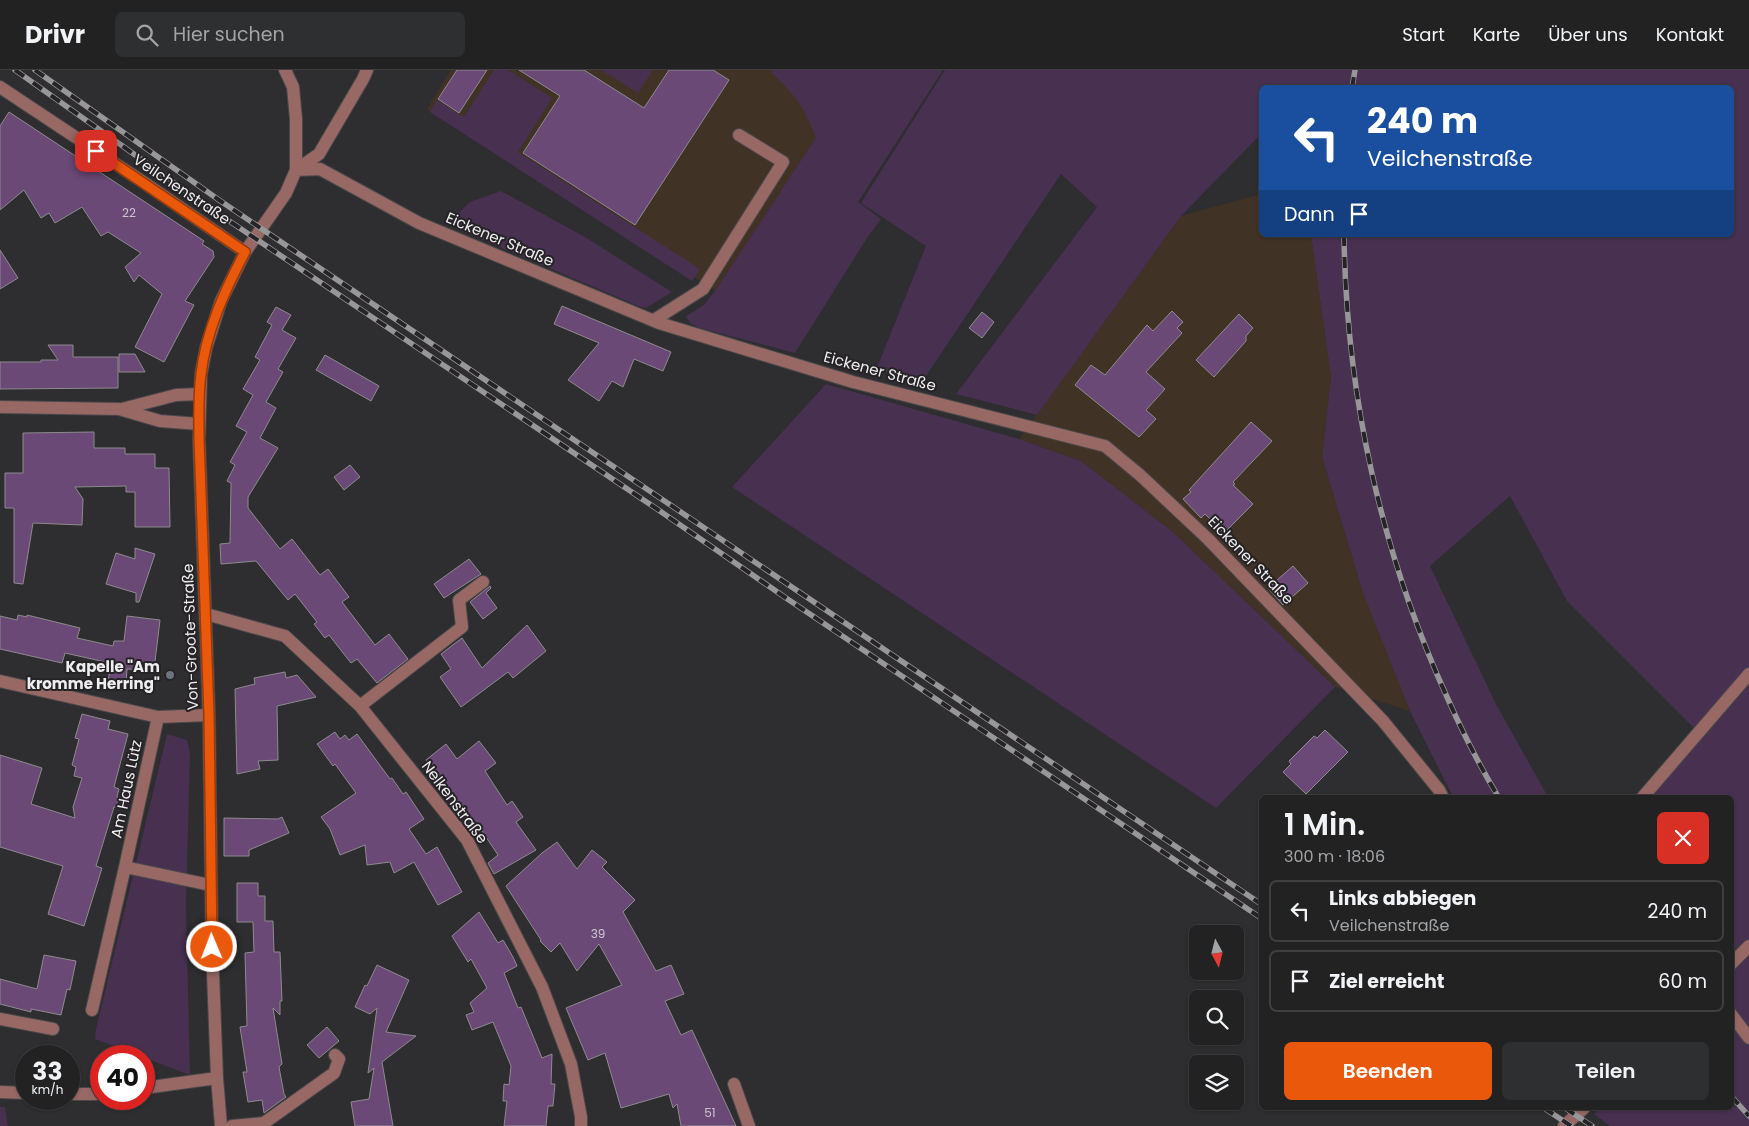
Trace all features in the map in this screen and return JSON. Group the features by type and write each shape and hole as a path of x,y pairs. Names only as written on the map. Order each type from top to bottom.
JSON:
{"street":[{"path":"285,70 292,87 296,119 296,170"},
{"path":"296,170 319,154 367,70"},
{"name":"Veilchenstraße","path":"0,87 245,252"},
{"path":"654,320 703,289 783,162 740,135"},
{"name":"Eickener Straße","path":"296,170 320,169 420,223 654,320 854,382 1105,446 1140,475 1215,546 1382,721 1442,795"},
{"name":"Von-Groote-Straße","path":"221,1126 217,1078 210,885 209,715 199,394 206,348 221,301 245,252 286,193 296,170"},
{"path":"119,409 176,395 199,394"},
{"path":"0,407 119,409 160,421 199,424"},
{"path":"360,706 462,627 459,600 483,582"},
{"name":"Nelkenstraße","path":"206,614 285,636 360,706 467,840 542,987 571,1064 581,1118 580,1126"},
{"path":"1645,795 1749,674"},
{"path":"0,681 158,717 209,715"},
{"name":"Am Haus Lütz","path":"92,1010 126,867 158,717"},
{"path":"126,867 210,885"},
{"path":"1734,961 1749,946"},
{"path":"1734,1018 1749,1038"},
{"path":"0,1019 53,1029"},
{"path":"232,1126 264,1123 334,1073 340,1059 335,1055"},
{"path":"155,1086 217,1078"},
{"path":"734,1084 750,1126"},
{"path":"0,1092 15,1092"},
{"path":"1564,1126 1582,1110"}],"shaded area":[{"path":"451,70 883,70 719,293 427,109"},
{"path":"494,70 508,70 552,98 518,152 700,269 692,281 430,112 437,100 464,117"},
{"path":"601,70 653,70 638,93"},
{"path":"771,70 943,70 858,202 881,219 867,238 795,353 700,328 690,323 686,316 704,305 717,288 816,138 799,102"},
{"path":"945,70 1749,70 1749,1126 1610,1126 1594,1114 1598,1110 1734,1110 1734,795 1638,795 1720,701 1694,728 1567,601 1510,496 1430,566 1496,704 1547,795 1452,795 1410,711 1363,593 1322,457 1331,377 1311,237 1734,237 1734,85 1259,85 1259,136 1181,216 1037,415 956,394 1097,207 1061,174 924,379 876,370 926,246 861,203"},
{"path":"501,191 585,237 672,292 646,308 641,307 457,229 454,217 470,202"},
{"path":"1259,195 1259,237 1311,237 1331,377 1322,457 1363,593 1410,711 1335,687 1173,532 1081,461 1019,439 1181,216"},
{"path":"826,384 1019,439 1081,461 1173,532 1335,687 1216,808 732,487"},
{"path":"167,734 187,740 190,753 186,906 190,1075 155,1062 155,1045 111,1045 95,1039"},
{"path":"0,1107 5,1107 8,1126 0,1126"}],"building":[{"path":"457,70 487,70 459,113 438,99"},
{"path":"519,70 584,70 644,108 669,70 713,70 729,80 635,225 523,153 560,96"},
{"path":"9,112 204,241 202,244 213,251 214,257 185,301 194,305 164,362 135,347 162,294 139,275 134,282 125,267 141,253 108,232 101,236 82,207 55,223 49,213 41,218 24,190 0,210 0,126"},
{"path":"0,250 18,278 0,289"},
{"path":"562,306 671,352 663,371 634,359 623,387 612,381 599,401 568,380 599,343 554,324"},
{"path":"276,307 291,315 282,330 296,338 278,369 283,372 266,402 276,408 260,438 278,448 248,497 248,508 280,549 292,539 320,575 328,569 349,597 342,602 375,645 389,634 408,659 377,683 357,659 351,663 329,635 325,638 314,624 317,622 295,594 288,600 256,561 221,564 220,544 230,543 231,483 227,481 235,465 230,462 247,432 236,426 253,395 243,389 260,360 255,357 272,325 267,322"},
{"path":"1172,311 1183,322 1177,328 1182,333 1146,372 1165,389 1146,410 1156,419 1139,437 1075,385 1091,365 1105,375 1147,325 1153,331"},
{"path":"982,312 994,322 982,338 969,328"},
{"path":"1239,314 1253,328 1246,336 1246,341 1214,377 1196,360"},
{"path":"48,345 73,345 73,357 118,357 118,388 0,389 0,362 58,360"},
{"path":"119,354 135,354 145,372 119,372"},
{"path":"325,355 379,386 371,401 316,370"},
{"path":"1251,422 1272,441 1233,482 1235,484 1233,485 1253,504 1224,533 1205,514 1201,518 1183,499"},
{"path":"94,432 94,448 125,448 125,454 155,454 155,468 169,468 170,527 135,527 135,492 126,492 126,486 75,487 83,499 82,525 33,523 23,584 14,583 14,508 5,508 5,473 23,473 23,433"},
{"path":"350,465 360,477 344,490 334,477"},
{"path":"135,548 155,554 139,602 136,602 136,593 106,584 116,553 135,559"},
{"path":"469,559 481,574 444,598 434,584"},
{"path":"1293,566 1308,583 1283,605 1268,588"},
{"path":"490,586 491,588 486,593 497,608 483,619 470,602"},
{"path":"18,615 27,617 27,615 80,628 77,638 113,646 114,641 124,641 127,616 160,620 154,670 127,669 126,686 108,685 110,663 65,653 62,663 0,649 0,616 17,620"},
{"path":"527,625 546,651 513,678 508,672 461,707 440,677 451,669 441,654 462,638 482,668"},
{"path":"285,672 286,678 297,675 316,697 277,706 278,760 258,761 260,769 237,774 235,689 255,684 254,678"},
{"path":"82,714 110,721 108,729 128,734 114,787 119,789 118,799 96,866 102,868 84,926 48,914 63,866 0,847 0,755 42,768 31,804 75,818 73,807 82,778 74,776 76,767 72,765 79,739 75,738"},
{"path":"1325,730 1348,752 1306,794 1283,772 1291,764 1289,761 1314,736 1317,738"},
{"path":"335,732 340,739 345,735 349,740 357,734 390,779 392,778 403,794 406,792 424,819 409,829 426,854 437,847 462,892 438,905 414,862 394,873 390,862 367,865 365,845 340,855 330,829 321,817 356,793 335,764 333,766 317,744"},
{"path":"479,741 496,763 485,771 507,805 512,801 523,817 516,822 536,850 494,874 488,863 498,855 478,825 475,826 445,783 426,760 446,744 457,759"},
{"path":"282,817 289,833 249,850 249,856 224,856 224,818 278,819"},
{"path":"557,842 577,869 592,850 607,862 602,867 635,900 623,912 656,971 671,965 684,994 665,1001 681,1035 692,1030 736,1126 681,1126 677,1104 673,1108 669,1094 621,1108 605,1053 588,1060 566,1008 622,985 599,944 577,971 560,943 551,952 540,941 506,886"},
{"path":"237,883 258,883 258,896 265,896 265,921 273,921 274,952 280,952 282,1001 280,1001 280,1015 273,1008 282,1064 279,1067 286,1097 264,1113 262,1100 248,1102 243,1072 247,1072 240,1027 247,1026 245,953 254,952 253,922 237,922"},
{"path":"479,912 498,943 503,940 517,966 504,973 518,1008 521,1007 542,1058 552,1054 551,1084 555,1084 553,1106 548,1106 546,1126 504,1126 507,1101 503,1101 504,1084 509,1085 511,1066 493,1022 472,1030 466,1015 474,1012 470,1003 487,988 471,959 468,962 452,936"},
{"path":"44,955 76,961 70,990 67,989 61,1015 31,1009 31,1012 0,1004 0,979 37,989"},
{"path":"377,965 409,980 386,1032 416,1036 382,1062 393,1126 355,1126 351,1102 369,1099 374,1068 368,1073 377,1008 370,1014 355,1007"},
{"path":"327,1027 339,1041 319,1058 307,1045"}],"railway":[{"path":"15,70 213,210 1259,917"},
{"path":"35,70 219,200 1259,903"},
{"path":"1352,85 1355,70"},
{"path":"1344,237 1346,295 1360,413 1371,471 1386,529 1403,586 1447,697 1497,795"},
{"path":"1734,1099 1749,1116"},
{"path":"1547,1110 1571,1126"},
{"path":"1568,1110 1592,1126"}],"place":[{"name":"Kapelle \"Am kromme Herring\"","path":"170,675"}],"route":[{"path":"96,151 245,252 221,301 206,348 199,394 209,715 212,947"}]}
